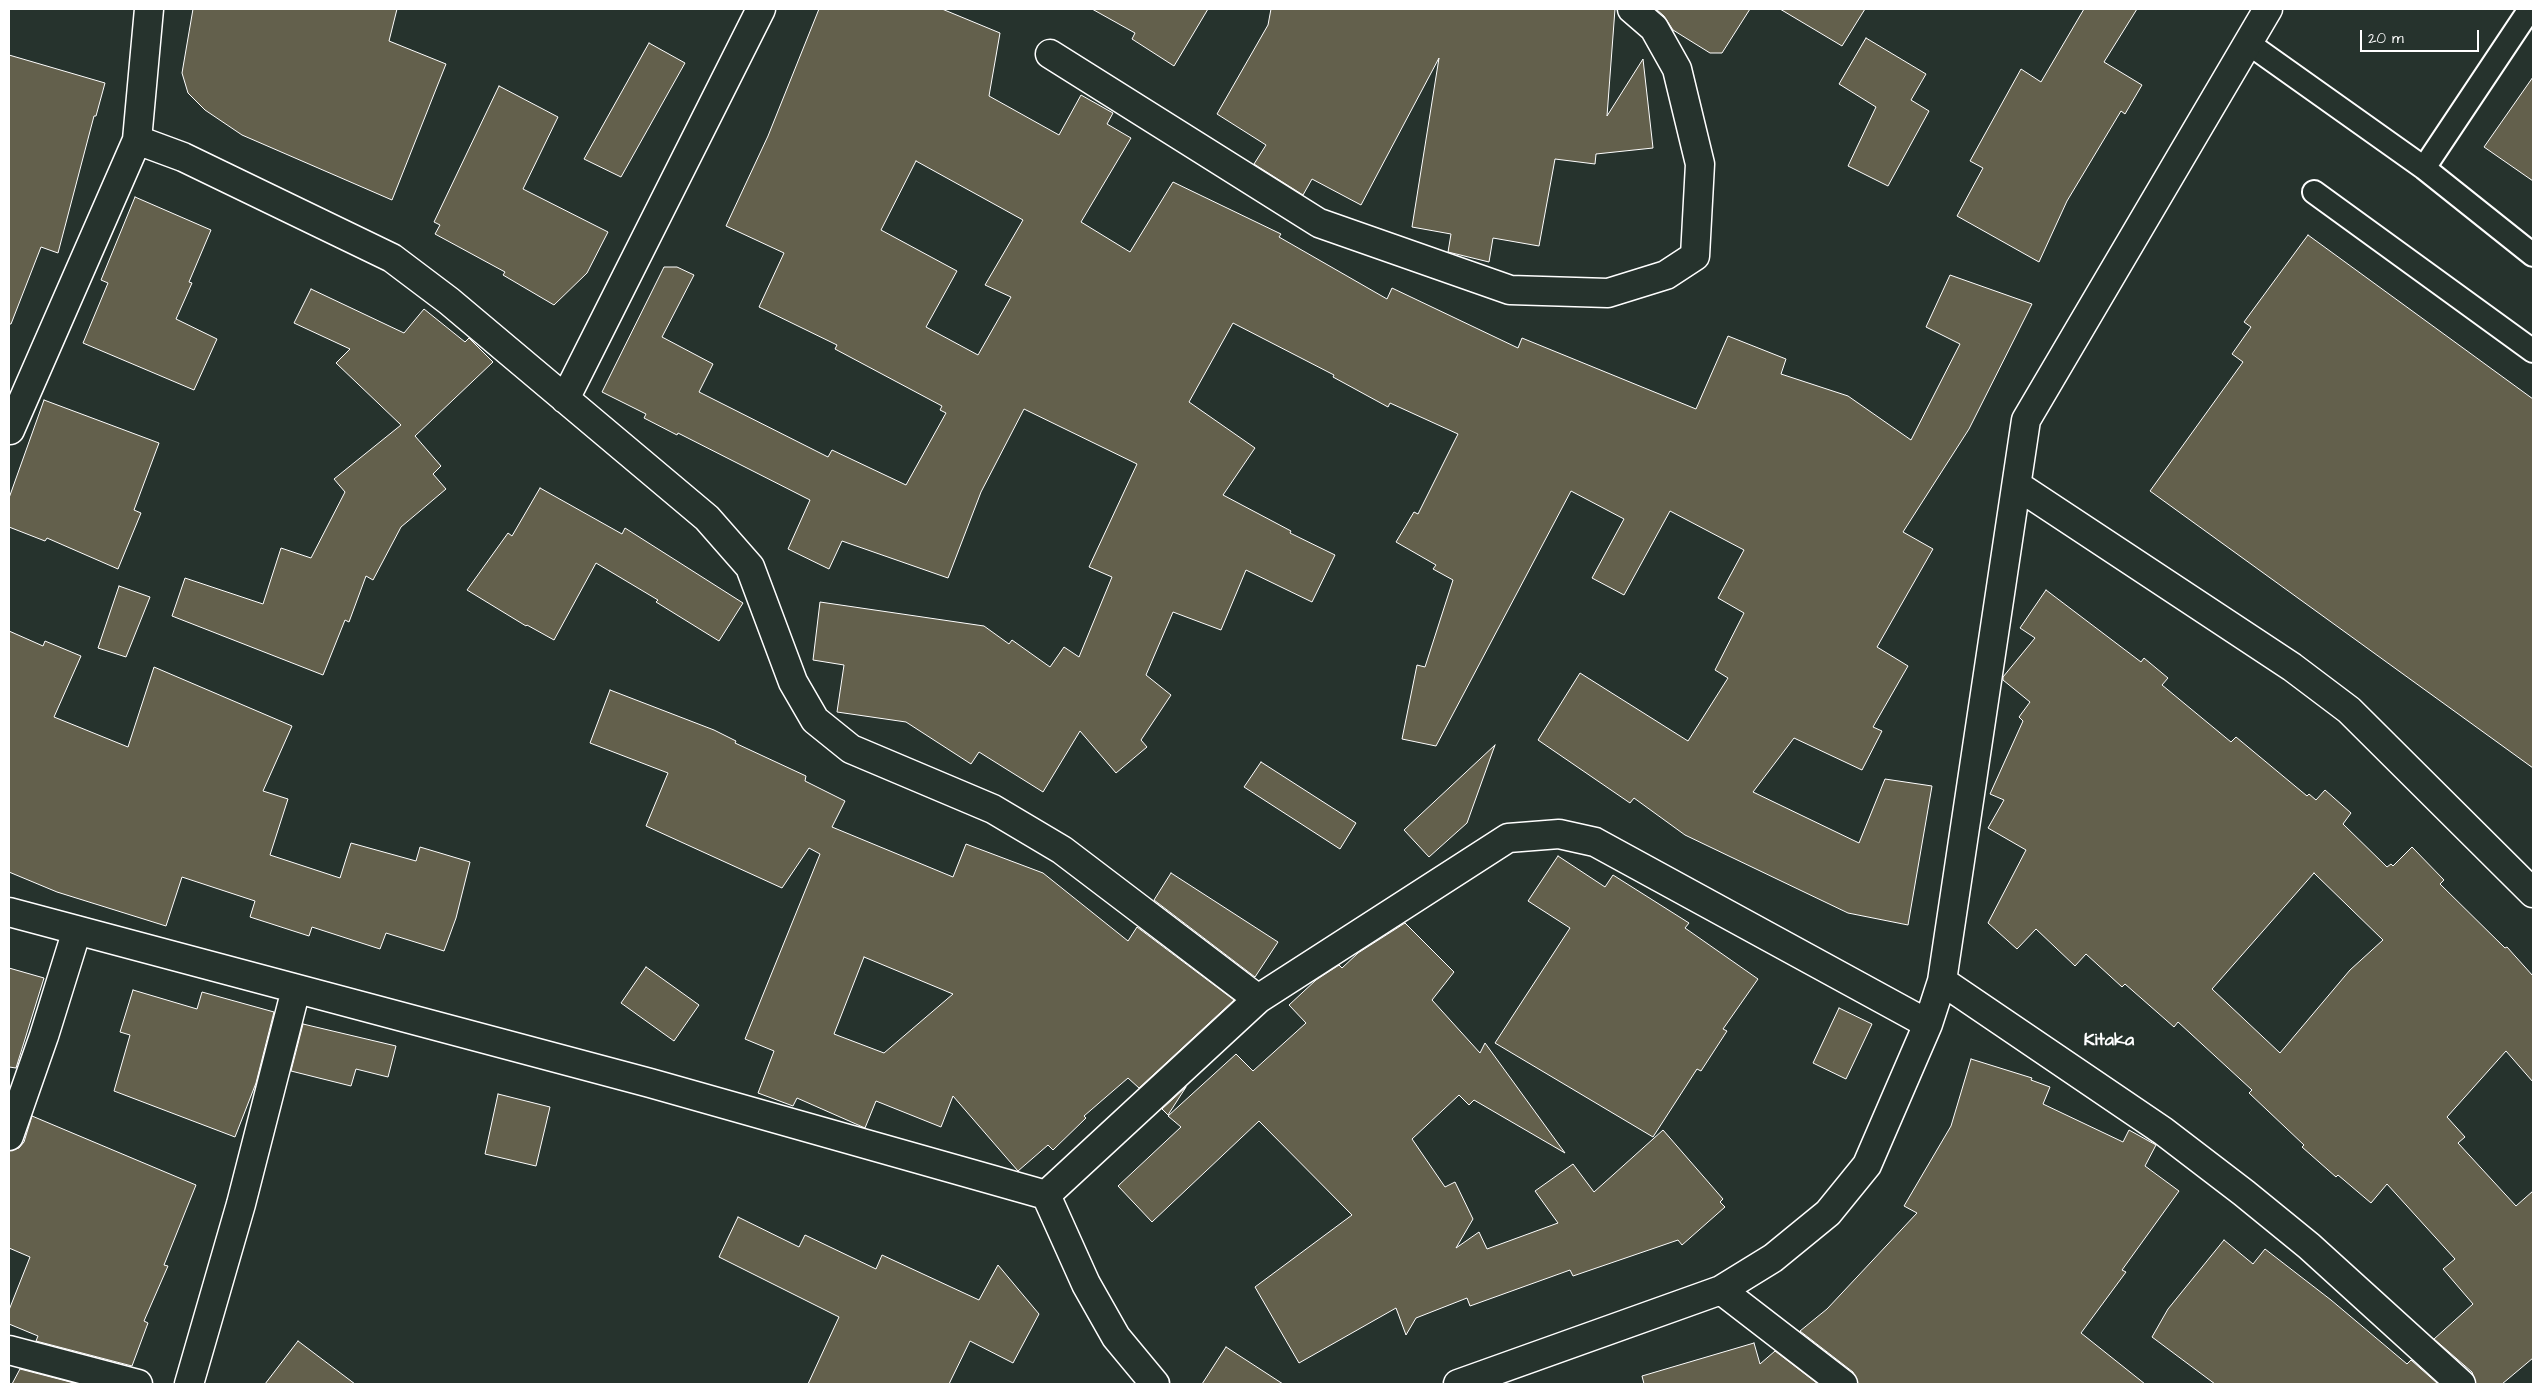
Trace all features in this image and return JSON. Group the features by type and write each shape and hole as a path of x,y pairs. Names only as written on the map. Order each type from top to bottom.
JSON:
{"street":[{"path":"10,430 137,140 149,9"},
{"path":"566,399 761,9"},
{"path":"1050,54 1318,223 1510,290 1608,293 1666,275 1695,256 1700,164 1678,69 1654,28 1632,9"},
{"path":"1458,1384 1721,1290 1773,1258 1828,1213 1867,1165 1928,1024 1942,981 2018,486 2026,420 2268,9"},
{"path":"137,140 183,157 392,258 449,301 707,518 750,567 793,682 816,720 851,748 993,809 1062,850 1258,999"},
{"path":"2018,486 2292,667 2349,710 2533,893"},
{"path":"1046,1195 1258,999 1508,838 1559,834 1595,842 1928,1024"},
{"path":"9,912 650,1083 1046,1195"},
{"path":"9,1136 44,1036 77,930"},
{"path":"1942,981 2163,1131 2244,1193 2309,1246 2461,1384"},
{"path":"189,1384 242,1204 296,989"},
{"path":"1046,1195 1086,1284 1116,1337 1155,1384"},
{"path":"1721,1290 1843,1384"},
{"path":"9,1350 138,1384"}],"lane":[{"path":"2424,168 2530,9"},
{"path":"2248,43 2424,168 2533,255"},
{"path":"2314,192 2533,351"}],"building":[{"path":"193,9 397,9 389,41 446,64 392,200 242,135 205,110 188,93 182,73"},
{"path":"819,9 942,9 1000,33 989,96 1059,135 1081,95 1113,113 1107,124 1131,138 1081,222 1130,252 1173,182 1281,234 1279,237 1387,299 1392,288 1518,348 1522,338 1696,409 1728,336 1786,359 1781,374 1848,396 1911,440 1960,344 1926,327 1950,275 2032,304 1969,429 1903,532 1933,549 1877,647 1908,666 1873,727 1882,731 1862,770 1794,738 1753,792 1859,843 1885,779 1932,786 1908,925 1848,913 1685,835 1634,798 1630,803 1538,740 1580,673 1688,741 1728,678 1715,670 1744,613 1718,598 1744,550 1670,511 1624,595 1592,578 1624,519 1571,491 1436,746 1402,739 1417,665 1425,667 1453,580 1433,569 1436,565 1396,542 1414,512 1418,514 1458,434 1390,403 1388,407 1333,377 1334,375 1233,323 1189,402 1255,448 1223,495 1291,531 1290,533 1335,555 1312,602 1246,570 1221,630 1173,612 1146,675 1171,695 1141,740 1147,747 1116,773 1080,731 1043,792 979,752 971,764 906,722 837,712 844,665 813,660 820,602 984,626 1009,644 1012,640 1050,667 1064,647 1079,657 1112,577 1089,567 1137,464 1024,409 981,492 948,578 842,541 829,569 788,549 810,500 678,433 677,435 644,418 646,414 602,392 664,267 677,267 694,275 662,337 713,364 699,392 828,457 832,450 906,485 946,413 940,410 942,406 835,349 837,345 759,307 784,253 726,226 768,136","holes":["916,161 1023,220 985,285 1011,297 978,355 926,327 957,271 881,230"]},
{"path":"1092,9 1208,9 1174,66 1132,39 1135,33"},
{"path":"1271,9 1615,9 1607,116 1643,59 1653,148 1596,154 1595,164 1555,159 1539,246 1493,238 1489,262 1448,252 1451,234 1412,227 1439,58 1361,205 1312,179 1303,195 1254,164 1266,145 1217,114 1268,25"},
{"path":"1656,9 1750,9 1722,53 1710,53 1673,30 1664,16"},
{"path":"1780,9 1865,9 1842,46"},
{"path":"2084,9 2137,9 2104,62 2142,85 2125,114 2121,111 2067,201 2039,262 1957,216 1983,168 1970,161 2021,69 2041,82"},
{"path":"1866,38 1926,74 1911,100 1929,111 1888,186 1848,166 1876,107 1839,84"},
{"path":"649,43 685,63 621,177 584,159"},
{"path":"9,55 105,83 96,116 94,116 58,253 41,247 11,324 9,324"},
{"path":"2533,77 2533,181 2484,147"},
{"path":"499,86 558,117 523,189 608,232 587,273 554,305 503,275 505,272 435,234 440,225 434,222"},
{"path":"135,197 211,230 189,282 192,283 176,319 217,339 194,390 83,343 108,283 101,280"},
{"path":"2308,235 2533,399 2533,768 2150,491 2243,362 2232,354 2251,327 2244,322"},
{"path":"311,289 404,333 424,309 465,342 469,338 493,362 415,436 441,466 433,474 446,489 401,527 373,580 366,576 349,622 345,620 323,675 172,616 185,578 263,604 281,548 311,558 345,492 334,479 401,425 336,363 350,349 294,323"},
{"path":"44,400 159,443 134,510 141,513 118,569 47,538 45,541 9,527 9,498"},
{"path":"540,488 622,534 625,528 743,603 719,641 656,602 658,600 596,563 554,640 526,626 467,590 508,533 512,536"},
{"path":"119,586 150,597 126,657 98,648"},
{"path":"2046,590 2141,662 2144,658 2168,678 2162,685 2231,742 2236,737 2307,796 2309,794 2316,800 2325,790 2351,813 2343,824 2387,867 2391,864 2393,866 2412,847 2444,880 2440,884 2505,948 2507,947 2533,976 2533,1082 2506,1051 2447,1117 2465,1137 2458,1143 2516,1206 2533,1191 2533,1358 2502,1384 2476,1384 2472,1372 2434,1339 2473,1304 2443,1269 2455,1259 2387,1184 2371,1203 2338,1175 2336,1177 2302,1147 2304,1145 2249,1093 2252,1090 2178,1022 2174,1027 2125,984 2122,987 2086,954 2075,966 2036,929 2017,949 1988,923 2026,850 1988,828 2004,800 1990,794 2023,721 2019,717 2030,702 2003,680 2003,677 2035,638 2020,628","holes":["2314,873 2383,940 2350,970 2280,1053 2212,989"]},
{"path":"9,631 43,646 45,641 81,656 54,717 128,747 154,667 292,726 263,791 288,799 270,855 340,878 351,843 416,861 420,847 470,862 456,918 444,951 386,933 380,949 312,927 309,936 250,917 255,901 182,877 166,926 57,892 9,872"},
{"path":"610,690 714,730 736,741 735,743 806,776 805,781 845,801 832,827 953,877 966,844 1043,873 1128,941 1137,927 1234,1000 1139,1088 1128,1078 1084,1116 1086,1118 1053,1150 1048,1145 1018,1171 953,1096 941,1127 876,1101 865,1128 797,1098 793,1106 758,1093 774,1051 745,1039 820,854 809,848 782,888 646,826 668,773 590,743","holes":["864,957 953,994 884,1053 834,1034"]},
{"path":"1495,745 1467,823 1429,857 1404,830"},
{"path":"1261,762 1356,823 1340,849 1244,787"},
{"path":"1558,856 1605,887 1613,875 1689,923 1685,928 1758,979 1723,1029 1727,1031 1701,1071 1697,1069 1653,1137 1495,1043 1570,928 1528,901"},
{"path":"1171,873 1278,942 1255,977 1154,900"},
{"path":"1405,923 1454,972 1432,1000 1480,1053 1485,1043 1565,1153 1474,1100 1469,1105 1459,1095 1412,1139 1445,1187 1455,1182 1473,1219 1456,1248 1479,1232 1487,1249 1558,1223 1535,1191 1573,1164 1594,1192 1663,1130 1723,1199 1720,1202 1725,1207 1682,1245 1678,1240 1573,1276 1570,1270 1470,1306 1467,1298 1416,1318 1406,1335 1396,1308 1299,1363 1255,1287 1352,1215 1259,1121 1152,1222 1118,1186 1181,1127 1168,1116 1236,1054 1253,1071 1306,1023 1289,1005 1316,980 1339,965 1342,968 1358,953"},
{"path":"646,967 699,1005 674,1041 621,1003"},
{"path":"9,968 44,978 16,1068 9,1067"},
{"path":"133,990 197,1009 202,992 274,1012 256,1083 235,1137 114,1091 130,1035 120,1032"},
{"path":"1839,1008 1872,1024 1846,1079 1813,1063"},
{"path":"303,1024 396,1046 388,1077 356,1069 351,1086 291,1071"},
{"path":"1971,1059 2032,1078 2031,1080 2050,1087 2043,1104 2123,1142 2129,1130 2156,1145 2145,1166 2179,1191 2122,1270 2126,1272 2081,1333 2145,1384 1858,1384 1853,1372 1800,1331 1827,1309 1917,1213 1904,1206 1951,1126"},
{"path":"1186,1087 1168,1115 1162,1109"},
{"path":"498,1094 550,1107 536,1166 485,1154"},
{"path":"32,1116 196,1185 164,1265 168,1266 144,1321 148,1323 132,1366 36,1341 38,1336 9,1324 9,1310 30,1257 9,1248 9,1151 19,1148 24,1142"},
{"path":"738,1217 799,1247 805,1235 876,1269 882,1255 979,1300 998,1265 1039,1314 1013,1363 970,1341 949,1384 808,1384 839,1317 719,1257"},
{"path":"2224,1240 2253,1264 2265,1249 2331,1300 2407,1364 2411,1360 2438,1384 2215,1384 2152,1337 2168,1309"},
{"path":"298,1341 355,1384 265,1384"},
{"path":"1754,1343 1760,1364 1775,1351 1818,1384 1644,1384 1642,1376"},
{"path":"1226,1347 1283,1384 1202,1384"},
{"path":"20,1369 78,1384 12,1384"}],"district":[{"name":"Kitaka","path":"2109,1041"}]}
